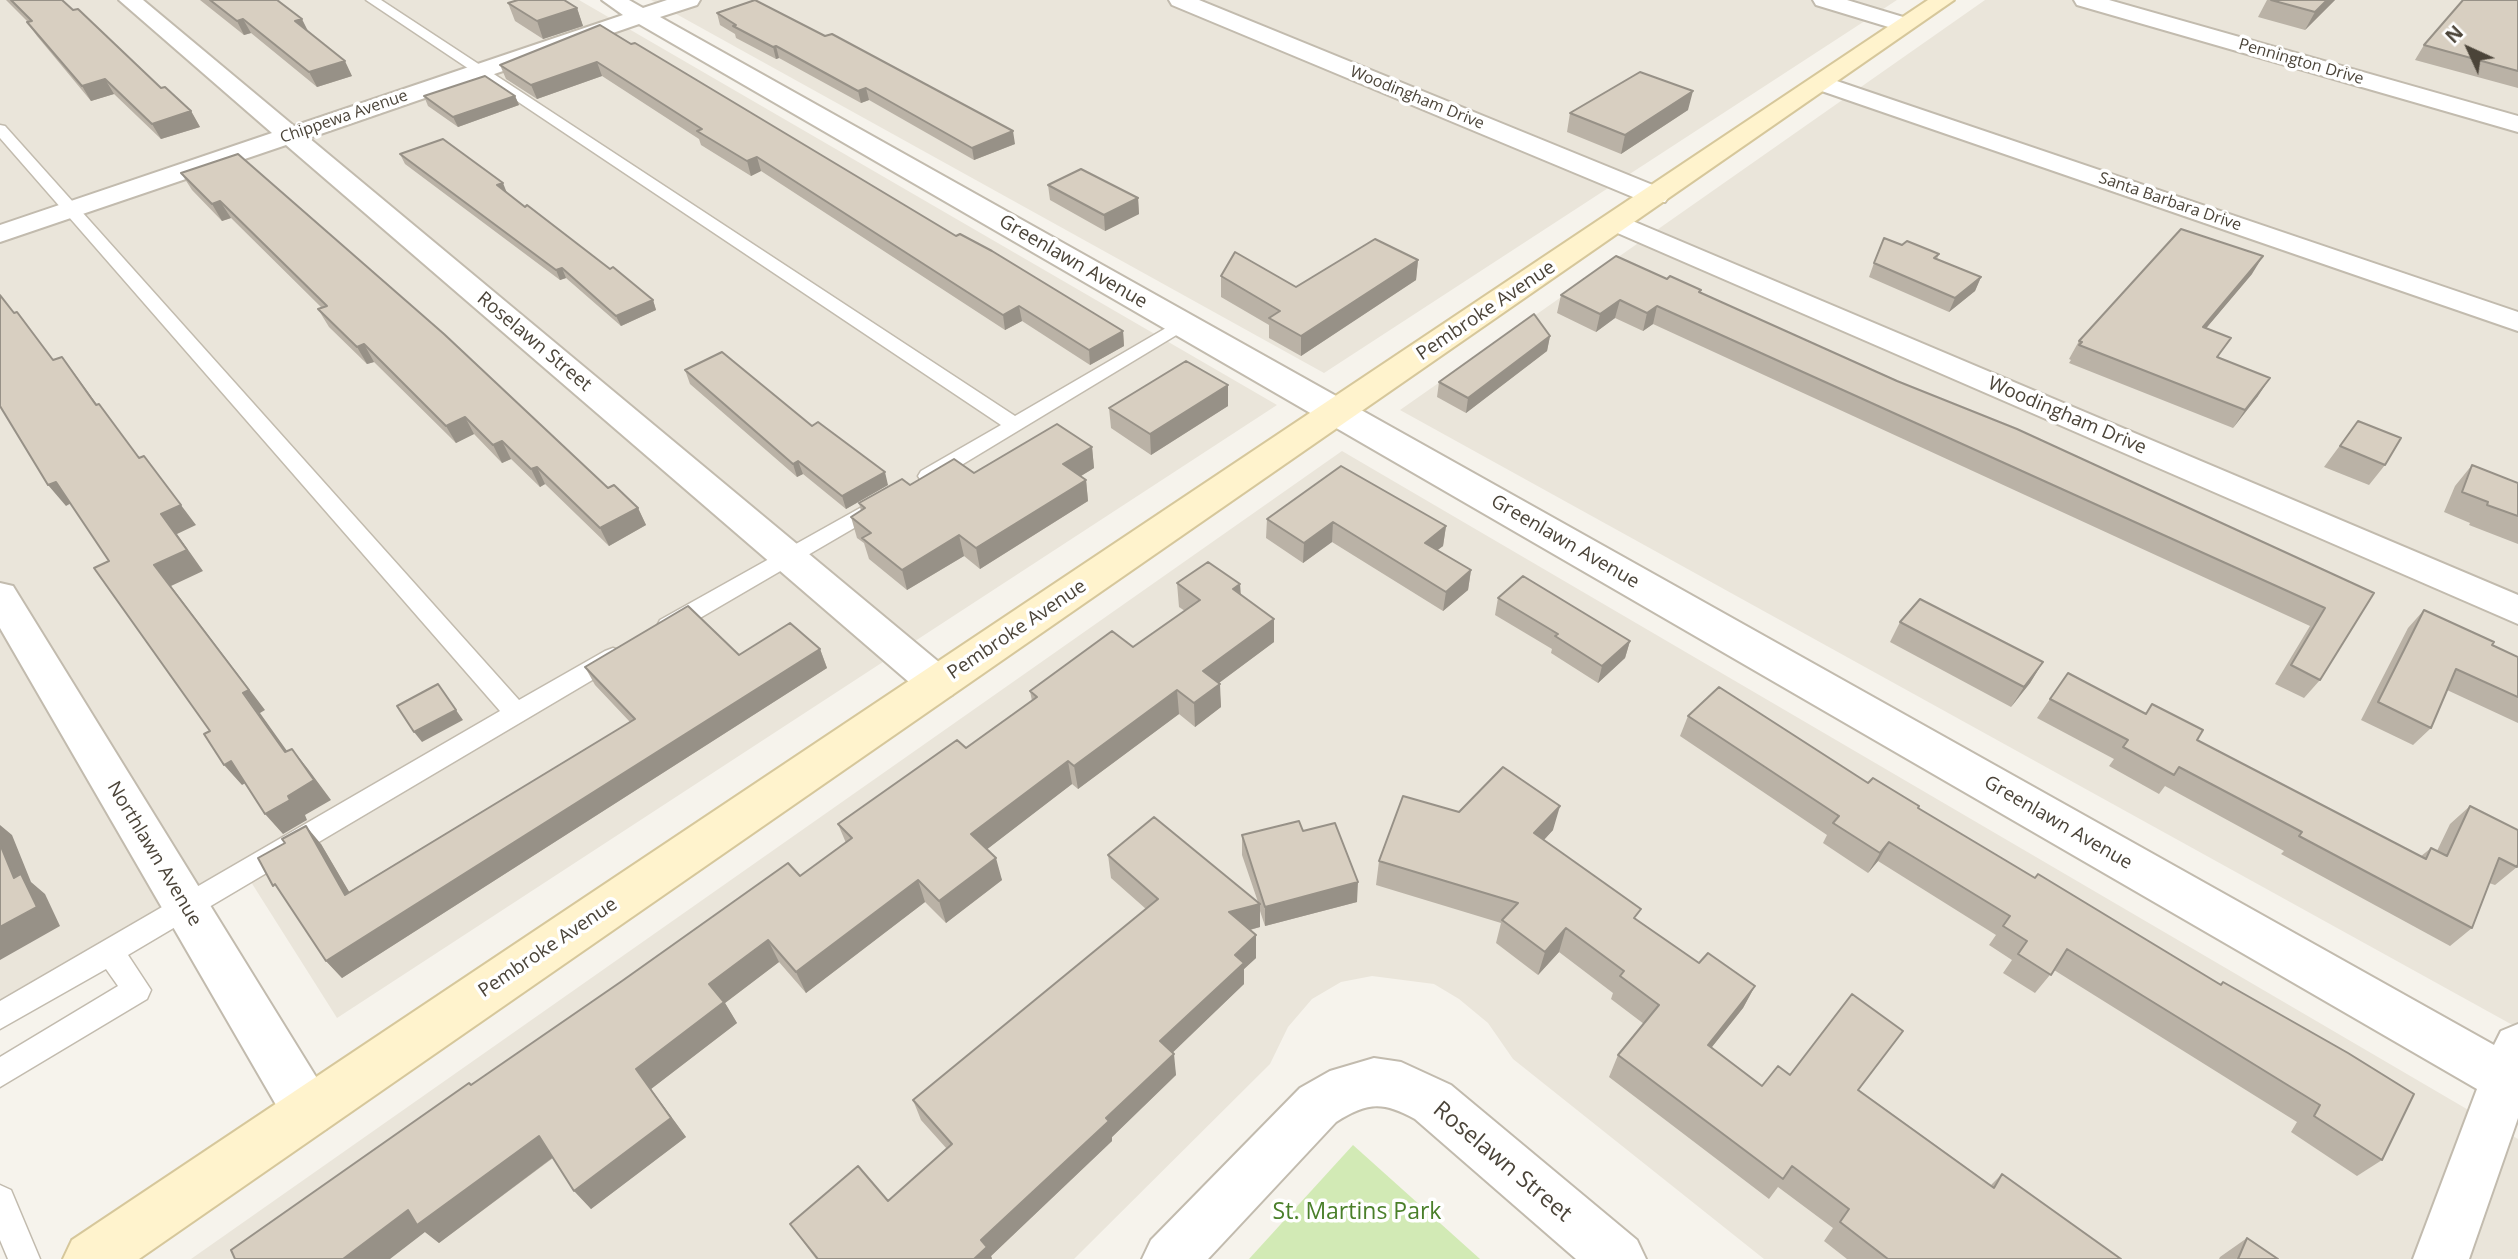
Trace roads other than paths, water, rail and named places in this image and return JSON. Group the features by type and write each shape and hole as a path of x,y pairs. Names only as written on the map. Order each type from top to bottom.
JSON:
{"street":[{"name":"Roselawn Street","path":"130,0 938,684"},
{"name":"Chippewa Avenue","path":"0,234 477,72 627,8 689,0"},
{"name":"Woodingham Drive","path":"1180,0 1655,196"},
{"path":"1824,0 1905,25"},
{"name":"Pembroke Avenue","path":"91,1259 1943,0"},
{"name":"Pennington Drive","path":"2085,0 2518,124"},
{"name":"Greenlawn Avenue","path":"627,8 1184,326 2514,1070"},
{"name":"Santa Barbara Drive","path":"1822,83 2518,322"},
{"name":"Woodingham Drive","path":"1616,222 2518,610"},
{"name":"Northlawn Avenue","path":"0,596 308,1111"},
{"path":"2441,1259 2514,1070"},
{"name":"Roselawn Street","path":"1170,1259 1318,1105 1346,1086 1378,1082 1408,1087 1433,1102 1618,1259"}],"lane":[{"path":"372,0 477,72 1015,425"},
{"path":"0,129 515,712"},
{"path":"0,1016 515,712 789,558 1184,326"},
{"path":"0,1073 136,990 109,951"},
{"path":"0,1201 24,1259"}],"park label":[{"name":"St. Martins Park","path":"1357,1212"}]}
